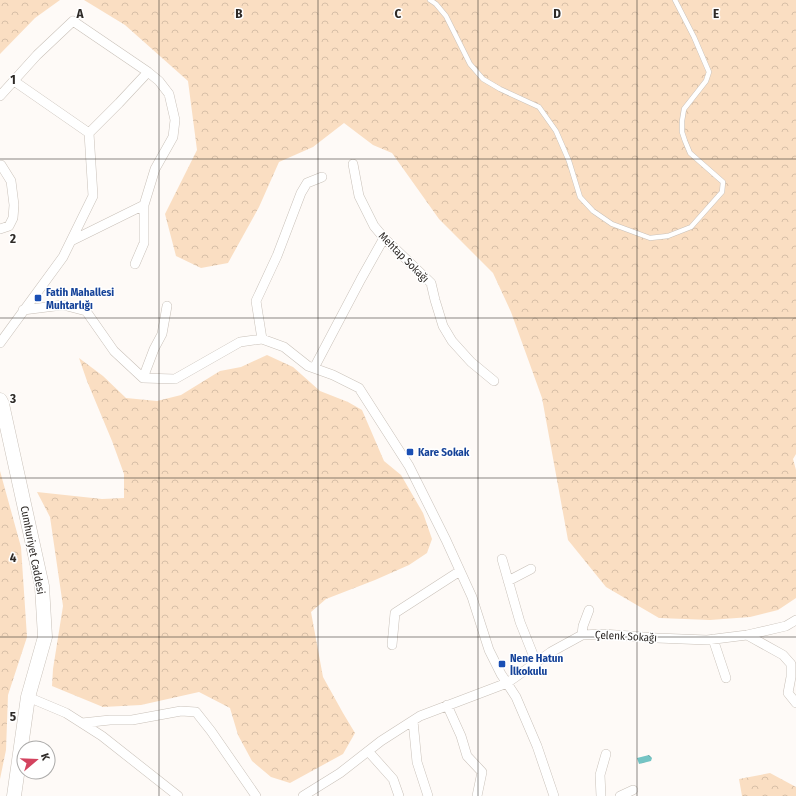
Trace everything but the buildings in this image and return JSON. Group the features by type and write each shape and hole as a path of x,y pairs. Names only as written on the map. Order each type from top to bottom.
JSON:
{"main road":[{"name":"Cumhuriyet Caddesi","path":"0,400 42,586 45,637 28,697 14,796"}],"street":[{"path":"0,96 37,55 73,21 159,81 169,94 175,120 174,137 155,169 144,205 144,243 135,264"},
{"path":"0,342 63,257 93,196 89,133 148,72"},
{"path":"14,81 89,133"},
{"name":"Mehtap Sokağı","path":"353,164 359,196 374,226 384,238 431,283 443,326 452,341 471,362 494,381"},
{"path":"0,166 1,165 11,182 14,205 13,218 9,226 0,229"},
{"path":"262,339 256,301 277,256 301,193 307,183 322,177"},
{"path":"70,241 144,205"},
{"path":"314,368 384,238"},
{"path":"24,310 63,305 86,311 114,351 143,378 175,379 240,342 262,339 284,347 308,366 333,375 359,388 409,466 446,540 472,597 489,650 516,698 537,746 554,796"},
{"path":"143,378 154,349 162,334 167,306"},
{"path":"502,559 520,622 536,662"},
{"path":"508,581 531,569"},
{"path":"392,645 395,613 460,571"},
{"path":"582,635 583,626 589,610"},
{"name":"Çelenk Sokağı","path":"303,796 340,773 382,741 420,716 507,683 551,652 582,635 603,634 707,640 748,635 786,626 796,620"},
{"path":"748,635 783,656 791,664 791,677 788,693 796,703"},
{"path":"713,639 726,678"},
{"path":"28,697 66,713 102,736 178,796"},
{"path":"447,705 461,736 467,756 482,772 477,796"},
{"path":"82,723 110,720 132,720 181,711 196,712 212,731 256,796"},
{"path":"412,721 417,762 428,796"},
{"path":"368,751 393,779 399,796"},
{"path":"601,796 600,775 606,754"},
{"path":"620,796 632,790"}],"lane":[{"path":"430,0 436,4 446,16 470,64 483,80 539,107 556,131 569,161 580,197 593,212 612,224 650,238 665,237 690,227 722,192 723,182 690,153 682,132 684,109 706,81 709,72 694,37 675,0"}],"green space":[{"path":"0,0 60,0 35,18 0,54"},
{"path":"84,0 796,0 796,454 793,459 796,470 796,598 778,610 750,617 710,620 659,618 606,587 568,540 542,398 511,312 493,273 439,219 392,153 373,145 344,123 313,147 279,162 259,207 228,263 201,268 176,256 165,214 197,150 188,81 125,25"},
{"path":"267,355 293,367 320,391 348,402 362,410 384,461 401,475 423,513 432,539 427,553 409,565 326,599 311,612 323,677 355,733 343,754 290,783 271,777 252,761 238,735 230,708 199,692 141,705 103,707 52,686 53,669 63,606 50,517 37,492 102,499 124,498 124,474 79,358 103,376 126,398 157,401 181,395 220,371 241,367"},
{"path":"0,471 21,547 27,637 8,695 6,750 0,779"},
{"path":"770,773 796,787 796,796 742,796 739,779"}],"water":[{"path":"649,755 652,758 651,761 639,764 637,758"}],"place":[{"name":"Fatih Mahallesi Muhtarlığı","path":"38,298"},
{"name":"Kare Sokak","path":"410,452"},
{"name":"Nene Hatun İlkokulu","path":"502,664"}]}
